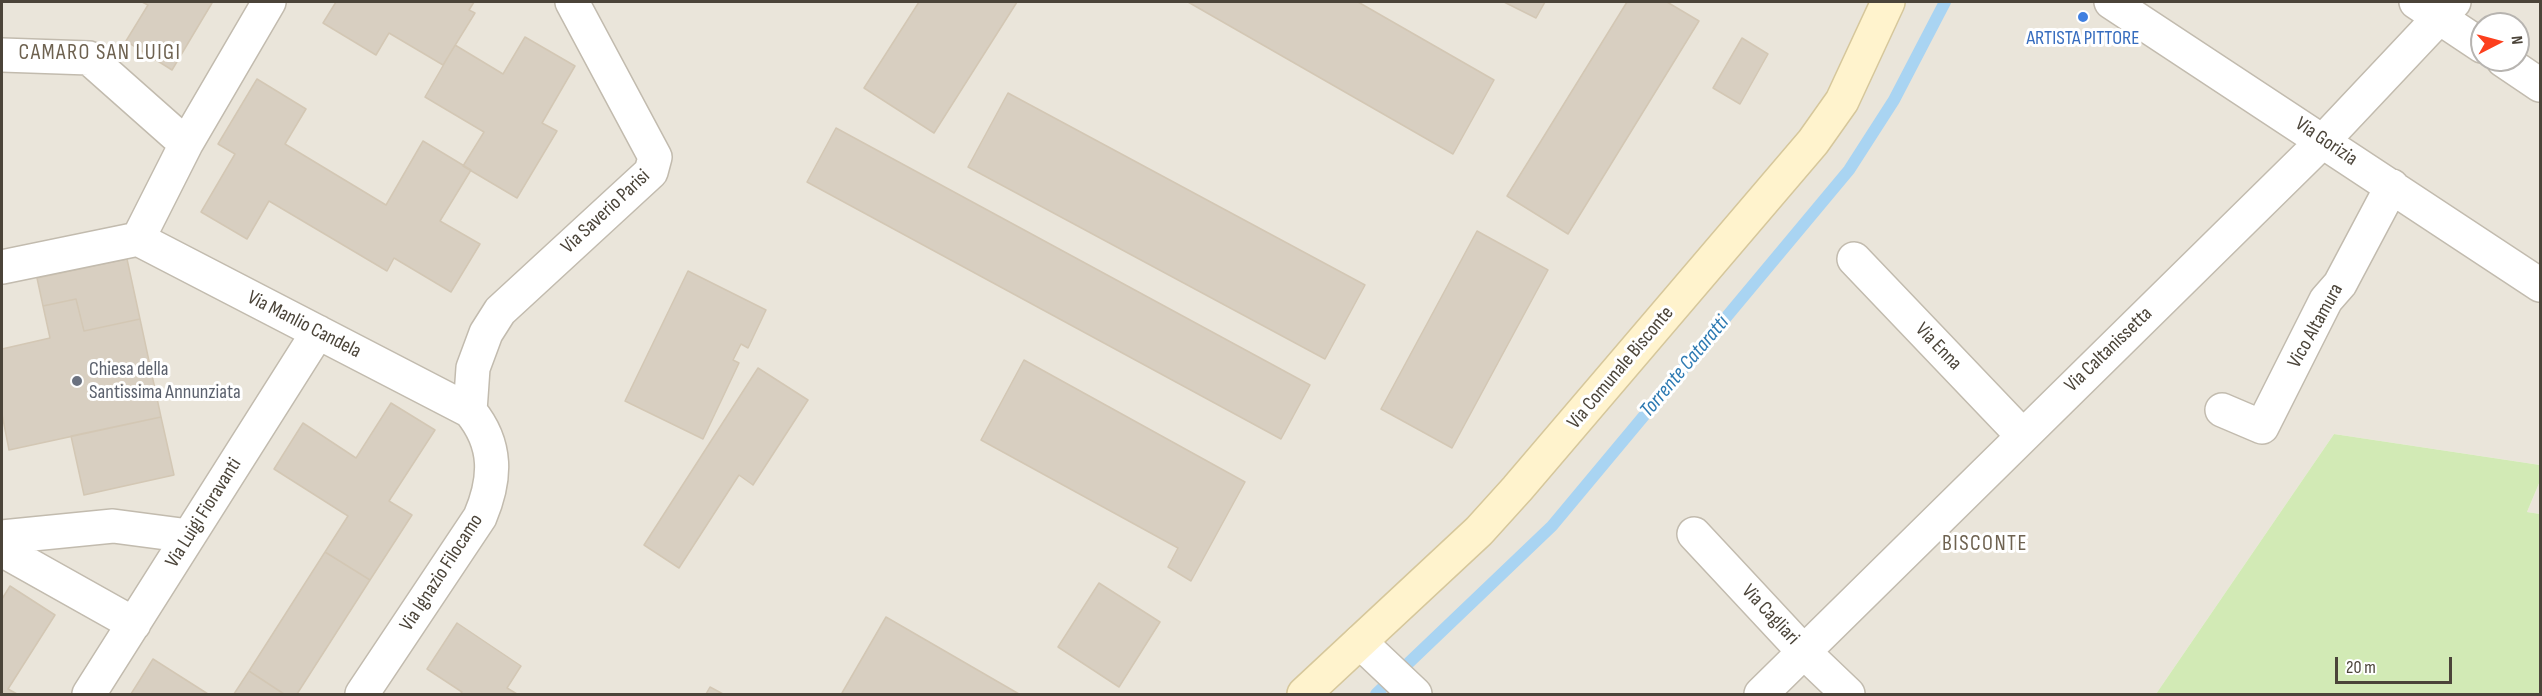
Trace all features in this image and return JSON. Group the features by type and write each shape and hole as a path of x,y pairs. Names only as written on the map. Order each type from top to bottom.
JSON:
{"street":[{"path":"2,267 138,239 186,144 269,2"},
{"name":"Via Saverio Parisi","path":"470,411 473,368 486,333 500,311 651,172 654,166 655,157 572,2"},
{"name":"Via Comunale Bisconte","path":"1304,694 1370,652 1517,489 1813,142 1842,101 1888,2"},
{"name":"Via Gorizia","path":"2111,2 2541,285"},
{"path":"2436,7 2470,36"},
{"name":"Via Caltanissetta","path":"1761,694 2323,141 2436,7"},
{"path":"2,55 89,58 186,144"},
{"path":"2521,72 2541,85"},
{"name":"Vico Altamura","path":"2222,410 2262,428 2326,300 2340,284 2392,186"},
{"name":"Via Manlio Candela","path":"138,239 470,411"},
{"name":"Via Enna","path":"1854,259 2022,435"},
{"name":"Via Luigi Fioravanti","path":"89,694 318,332"},
{"name":"Via Ignazio Filocamo","path":"362,694 480,517 489,495 491,463 488,441 484,428 470,411"},
{"path":"2,537 113,526 189,536"},
{"name":"Via Cagliari","path":"1694,534 1804,652 1848,694"},
{"path":"2,550 134,624"},
{"path":"1370,652 1415,694"}],"shaded area":[{"path":"2,2 2540,2 2540,465 2334,434 2156,694 2,694"},
{"path":"2540,481 2540,514 2527,512"}],"green space":[{"path":"2334,434 2540,465 2540,481 2527,512 2540,514 2540,694 2156,694"}],"building":[{"path":"142,2 212,3 172,70 126,41 148,5"},
{"path":"336,2 474,2 469,10 475,13 443,65 389,33 376,55 323,23"},
{"path":"919,2 1017,2 934,133 864,88"},
{"path":"1188,2 1358,2 1494,80 1453,154"},
{"path":"1504,2 1545,2 1536,18"},
{"path":"1627,2 1667,2 1699,21 1568,234 1507,196"},
{"path":"525,37 575,66 542,123 557,131 517,198 463,166 484,132 425,97 455,45 503,74"},
{"path":"1742,38 1768,54 1740,104 1713,88"},
{"path":"257,79 306,109 285,144 386,205 423,141 471,170 440,221 480,244 451,292 394,258 387,271 269,201 247,239 201,212 235,154 218,144"},
{"path":"1008,93 1365,285 1325,359 968,167"},
{"path":"836,128 1310,385 1281,439 807,182"},
{"path":"1477,231 1548,270 1452,448 1381,409"},
{"path":"127,259 140,319 84,331 76,299 43,306 37,278"},
{"path":"688,271 766,310 748,348 741,344 733,360 739,363 703,439 625,401"},
{"name":"Chiesa della Santissima Annunziata","path":"76,299 84,331 140,319 161,417 9,450 2,414 2,349 50,338 43,306"},
{"path":"1024,360 1245,482 1191,581 1168,567 1178,548 981,440"},
{"path":"758,368 808,400 753,485 739,475 679,568 644,545"},
{"path":"391,403 435,430 389,501 412,515 370,580 325,552 348,516 274,469 303,423 356,458"},
{"path":"161,417 174,475 84,495 71,436"},
{"path":"325,552 370,580 297,694 284,694 249,671"},
{"path":"1099,583 1160,622 1119,687 1058,647"},
{"path":"10,586 55,615 8,689 17,694 2,694 2,599"},
{"path":"886,617 1019,694 842,693"},
{"path":"457,623 521,666 507,688 517,694 460,694 462,692 427,669"},
{"path":"153,659 208,694 131,694"},
{"path":"249,671 284,694 234,694"},
{"path":"710,687 723,694 706,694"}],"waterway":[{"name":"Torrente Cataratti","path":"1376,694 1552,526 1849,170 1894,100 1945,2"}],"place":[{"name":"ARTISTA PITTORE","path":"2083,17"},
{"name":"Chiesa della Santissima Annunziata","path":"77,381"}],"district":[{"name":"CAMARO SAN LUIGI","path":"100,53"},
{"name":"BISCONTE","path":"1985,544"}]}
